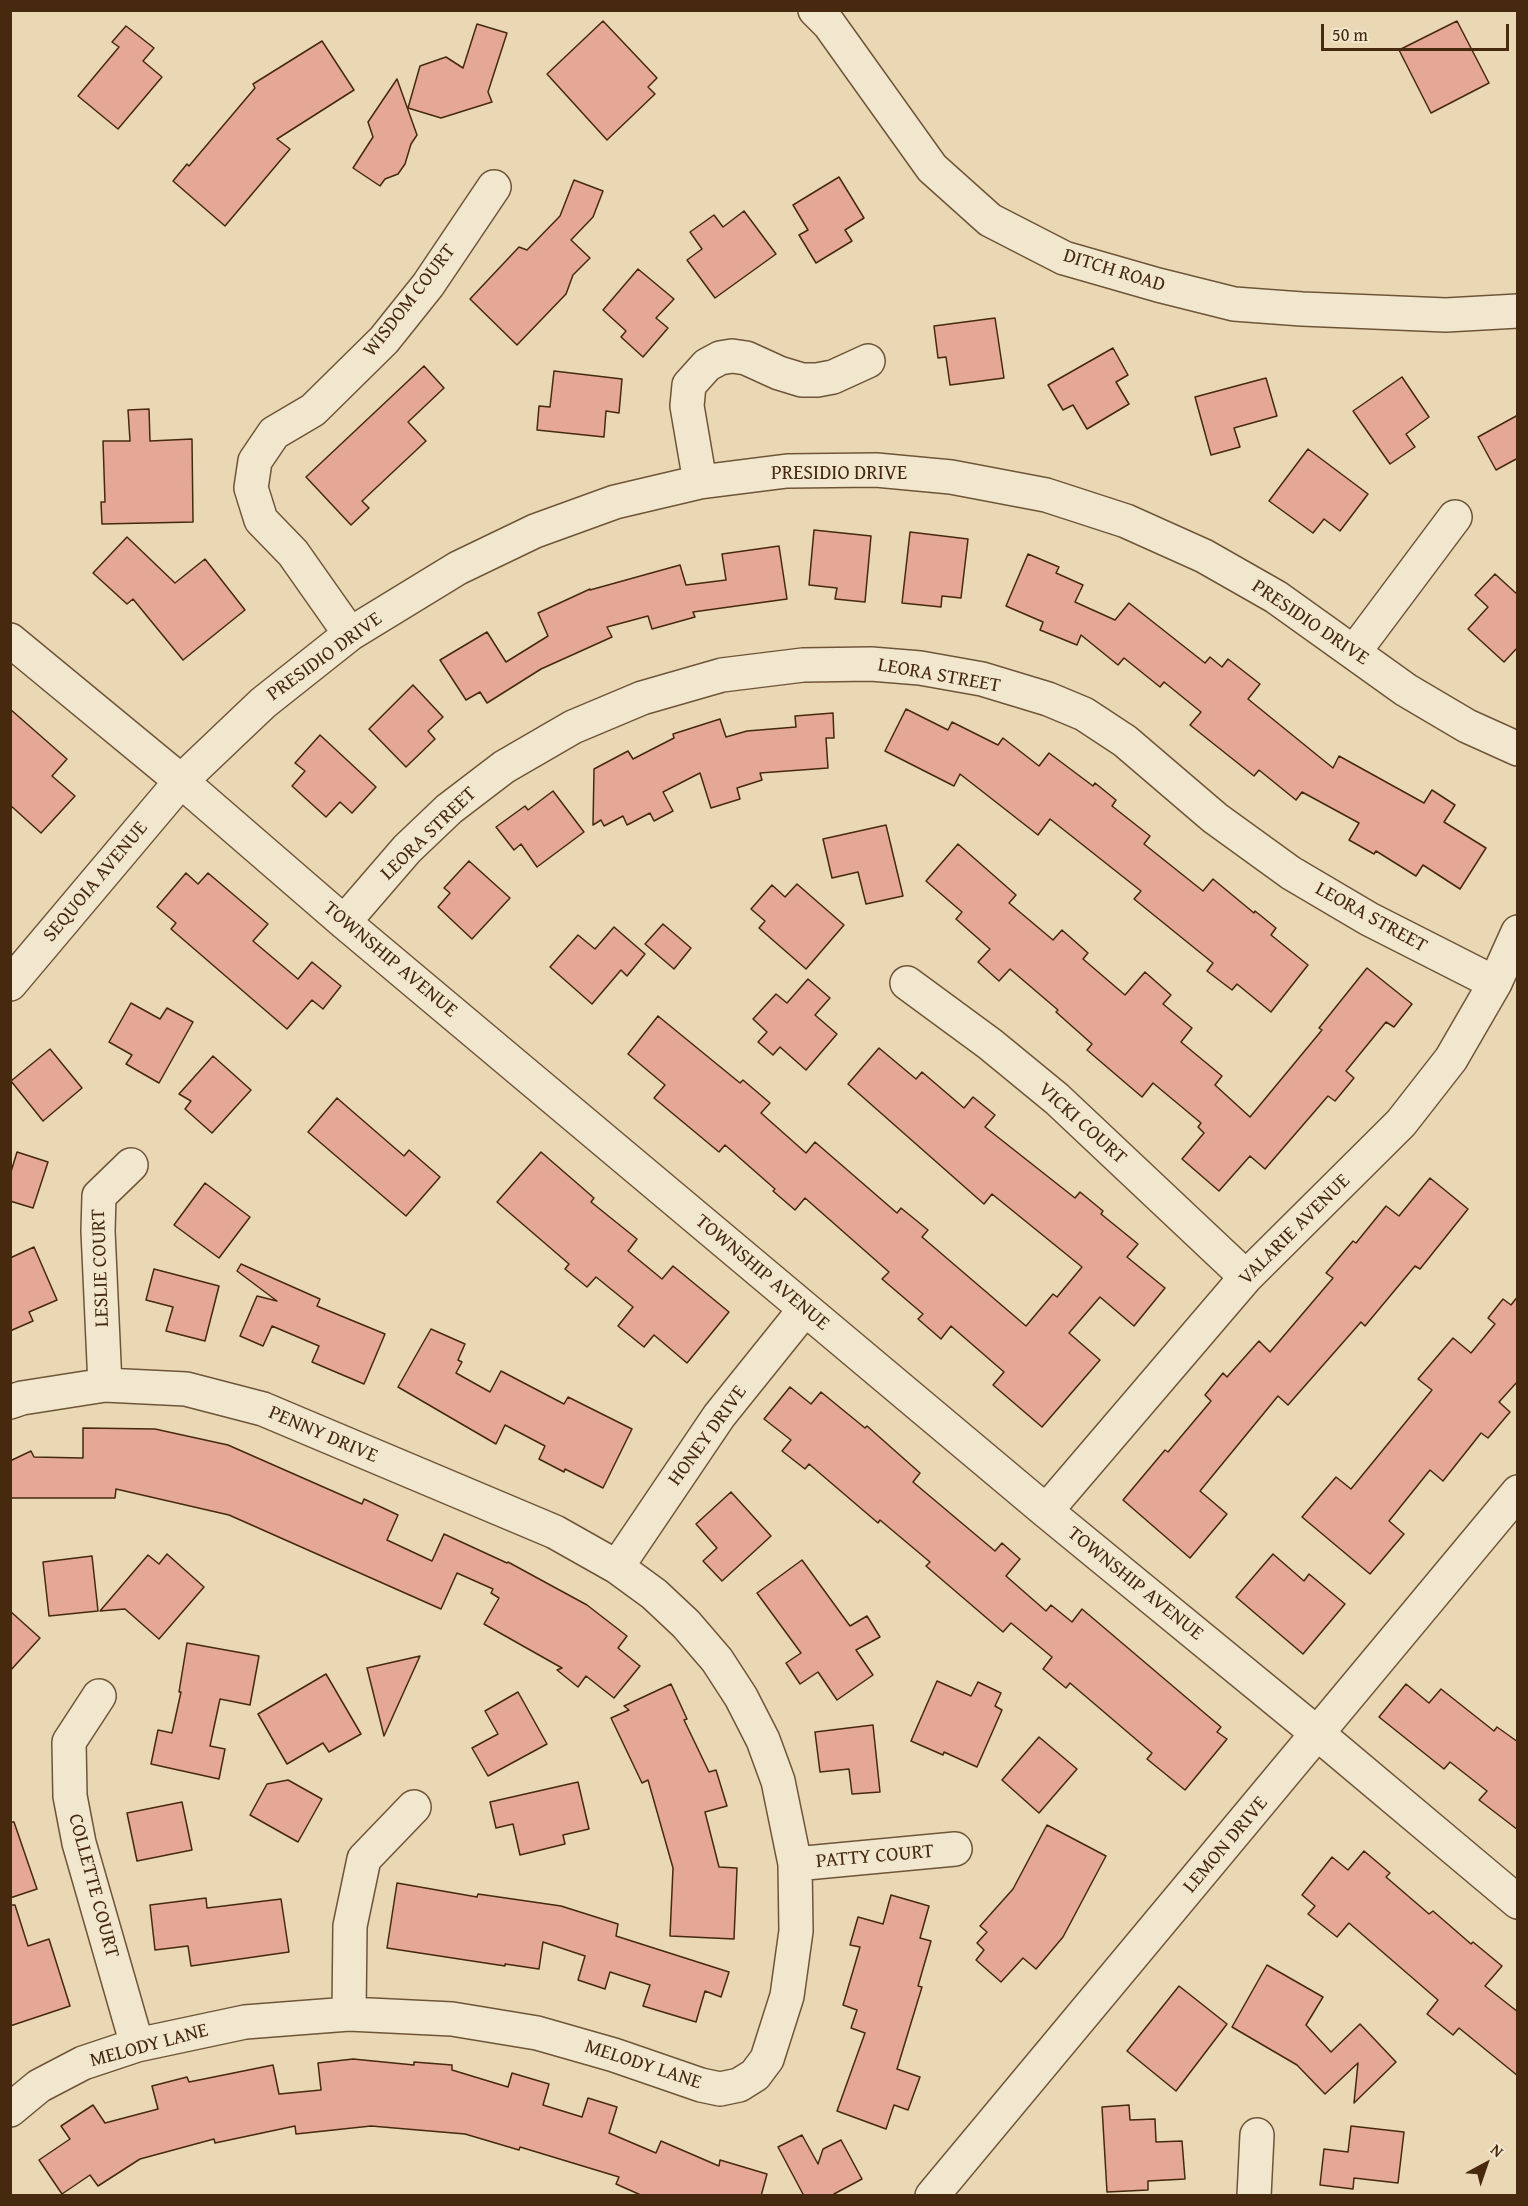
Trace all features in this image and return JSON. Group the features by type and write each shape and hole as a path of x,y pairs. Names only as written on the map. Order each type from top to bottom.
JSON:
{"street":[{"name":"DITCH ROAD","path":"815,10 842,40 932,168 990,220 1064,258 1234,304 1446,315 1518,311"},
{"name":"WISDOM COURT","path":"350,634 293,553 261,520 251,488 255,461 274,433 313,410 384,340 428,285 494,187"},
{"path":"700,482 687,406 689,385 707,365 726,357 746,358 779,373 802,380 817,380 833,377 868,361"},
{"name":"PRESIDIO DRIVE","path":"181,781 263,703 350,634 458,568 535,531 615,502 700,482 787,471 876,470 951,477 1046,495 1125,521 1204,556 1276,597 1407,690 1467,726 1518,749"},
{"path":"1354,652 1455,517"},
{"name":"TOWNSHIP AVENUE","path":"10,640 181,781 344,922 805,1310 1518,1902"},
{"name":"LEORA STREET","path":"344,922 407,849 449,809 504,767 573,727 642,698 722,675 803,664 871,664 920,668 982,680 1048,699 1084,714 1125,741 1215,818 1291,873 1370,920 1495,983"},
{"name":"SEQUOIA AVENUE","path":"10,984 181,781"},
{"name":"VALARIE AVENUE","path":"1046,1511 1246,1277 1401,1123 1451,1059 1495,983 1518,932"},
{"name":"VICKI COURT","path":"907,983 990,1044 1058,1099 1246,1277"},
{"name":"LESLIE COURT","path":"105,1385 98,1230 99,1196 131,1165"},
{"name":"HONEY DRIVE","path":"617,1566 719,1416 805,1310"},
{"name":"PENNY DRIVE","path":"10,1402 22,1398 105,1385 186,1389 263,1409 555,1532 617,1566"},
{"name":"LEMON DRIVE","path":"932,2196 1518,1492"},
{"name":"MELODY LANE","path":"10,2110 39,2086 83,2063 137,2046 245,2022 349,2014 452,2019 537,2033 614,2055 701,2085 720,2088 739,2085 755,2075 767,2059 787,1996 796,1931 795,1864 778,1781 763,1740 741,1697 717,1660 686,1624 654,1594 617,1566"},
{"name":"COLLETTE COURT","path":"99,1696 69,1742 70,1796 79,1843 137,2046"},
{"path":"349,2014 351,1926 364,1859 414,1807"},
{"name":"PATTY COURT","path":"795,1864 955,1849"},
{"path":"1254,2196 1257,2135"}],"building":[{"path":"603,21 657,78 648,87 655,94 607,140 547,74"},
{"path":"1457,21 1489,83 1431,113 1399,50"},
{"path":"477,24 507,33 488,92 492,102 441,118 408,108 420,66 446,57 463,68"},
{"path":"126,26 154,48 143,61 162,77 118,129 78,96 119,47 112,42"},
{"path":"322,41 354,90 277,139 290,149 225,226 173,181 187,164 189,166 255,88 253,84"},
{"path":"397,79 417,135 411,144 405,164 398,174 385,179 380,186 353,168 373,137 368,122"},
{"path":"839,177 864,218 845,230 852,241 816,263 799,235 808,230 793,205"},
{"path":"574,180 603,191 593,217 571,240 590,258 573,275 566,294 517,345 470,299 519,247 527,250 560,216"},
{"path":"744,211 776,254 715,298 687,260 702,249 690,232 714,215 723,227"},
{"path":"638,269 674,299 656,318 668,328 643,357 621,337 626,331 603,310"},
{"path":"995,318 1004,378 950,385 946,357 938,358 934,326"},
{"path":"1113,348 1128,375 1116,382 1129,404 1087,429 1073,405 1063,410 1048,385"},
{"path":"424,366 444,388 408,422 426,441 362,501 369,508 351,525 306,477"},
{"path":"554,371 622,379 619,413 606,411 604,437 537,430 539,406 550,407"},
{"path":"1402,377 1429,417 1406,434 1415,447 1390,464 1353,411"},
{"path":"1266,378 1277,416 1234,428 1240,447 1211,455 1195,397"},
{"path":"149,409 150,441 192,439 193,522 102,524 101,502 105,502 103,441 130,441 128,410"},
{"path":"1518,415 1518,458 1496,470 1478,437"},
{"path":"1308,449 1368,494 1340,531 1324,519 1313,533 1269,501"},
{"path":"814,530 871,536 865,602 835,599 837,588 809,585"},
{"path":"910,532 968,539 961,598 942,596 941,607 902,603"},
{"path":"127,537 175,583 205,559 245,610 183,660 133,599 127,604 93,573"},
{"path":"779,546 787,599 693,612 695,617 652,629 648,616 607,627 612,637 541,669 487,703 480,692 466,700 440,660 487,632 506,662 548,636 538,613 590,589 680,565 686,585 726,580 722,554"},
{"path":"1028,554 1059,567 1056,573 1083,585 1075,602 1115,620 1129,603 1205,663 1210,657 1222,667 1228,659 1260,684 1248,699 1333,768 1339,756 1424,803 1432,790 1455,805 1444,822 1486,848 1460,889 1423,865 1416,876 1376,851 1374,854 1349,840 1359,823 1302,792 1296,800 1259,770 1254,776 1190,725 1201,712 1164,682 1160,687 1124,658 1118,665 1081,635 1077,645 1040,630 1043,622 1006,606"},
{"path":"1495,574 1518,595 1518,647 1504,662 1468,629 1488,607 1475,595"},
{"path":"413,685 443,717 428,731 435,739 406,767 369,729"},
{"path":"10,709 67,759 52,776 75,796 41,833 10,805"},
{"path":"906,709 948,730 952,722 998,745 1003,738 1039,766 1049,753 1093,786 1095,783 1116,800 1112,806 1150,836 1144,844 1203,891 1213,879 1276,928 1271,935 1308,965 1271,1012 1237,984 1232,990 1207,971 1213,963 1134,899 1141,891 1050,819 1038,835 960,774 954,786 885,751"},
{"path":"833,713 834,738 826,738 828,768 760,773 762,780 737,788 740,799 711,808 700,773 663,792 673,811 654,821 650,813 627,825 623,816 604,826 601,820 593,825 594,769 628,751 633,759 674,738 673,734 720,719 726,737 747,731 796,727 795,716"},
{"path":"320,735 376,787 352,813 340,802 326,817 292,786 305,771 295,763"},
{"path":"553,791 584,832 537,867 521,844 514,850 496,827 525,806 528,810"},
{"path":"886,825 903,896 866,904 858,872 832,878 823,839"},
{"path":"958,844 1016,895 1009,903 1053,940 1062,930 1088,953 1083,959 1125,995 1145,972 1171,995 1163,1004 1192,1028 1181,1042 1222,1076 1215,1085 1250,1117 1322,1030 1319,1028 1367,968 1412,1004 1394,1027 1386,1022 1346,1071 1354,1078 1335,1101 1328,1096 1265,1169 1250,1156 1219,1191 1182,1159 1204,1133 1198,1127 1201,1123 1153,1083 1142,1097 1087,1050 1092,1044 1056,1012 1058,1010 1010,969 999,981 978,962 990,949 956,919 962,912 926,881"},
{"path":"469,861 510,898 472,939 438,907 450,893 444,888"},
{"path":"186,873 198,884 208,873 268,924 253,941 298,979 312,962 341,986 323,1009 312,1000 287,1029 171,929 176,923 157,907"},
{"path":"797,884 844,925 806,969 759,928 765,921 751,909 772,885 785,897"},
{"path":"663,924 691,948 674,969 645,944"},
{"path":"614,927 645,954 627,976 621,970 592,1004 550,967 578,935 595,949"},
{"path":"808,979 830,998 815,1015 837,1034 806,1070 780,1047 773,1055 758,1042 767,1032 753,1019 776,994 787,1003"},
{"path":"131,1003 160,1019 167,1008 193,1022 159,1083 126,1064 132,1055 109,1042"},
{"path":"658,1016 740,1083 743,1080 770,1103 761,1113 806,1153 815,1142 897,1213 901,1208 928,1230 922,1237 1026,1326 1053,1294 1057,1297 1082,1267 992,1194 984,1204 848,1084 879,1048 916,1079 922,1072 964,1108 973,1097 995,1115 985,1127 1075,1198 1080,1192 1103,1211 1101,1214 1138,1244 1127,1257 1165,1288 1134,1326 1100,1297 1069,1333 1100,1360 1042,1427 993,1385 1004,1372 951,1326 941,1339 918,1319 923,1314 882,1279 889,1272 805,1198 795,1210 725,1145 719,1152 654,1098 665,1085 628,1054"},
{"path":"50,1049 82,1088 43,1121 11,1081"},
{"path":"213,1056 251,1090 212,1133 185,1109 191,1101 179,1094"},
{"path":"337,1098 404,1156 409,1150 440,1177 406,1216 308,1132"},
{"path":"17,1152 48,1162 33,1208 10,1201 10,1175"},
{"path":"541,1152 594,1198 591,1202 637,1239 628,1251 662,1279 673,1266 729,1312 687,1363 654,1335 644,1347 618,1326 633,1307 596,1277 587,1287 565,1269 569,1264 497,1202"},
{"path":"1430,1178 1468,1209 1420,1269 1415,1266 1365,1326 1361,1322 1288,1405 1278,1396 1200,1491 1227,1514 1190,1558 1123,1500 1165,1450 1168,1452 1211,1401 1205,1395 1223,1373 1227,1377 1259,1341 1270,1352 1333,1278 1326,1273 1353,1241 1356,1243 1386,1206 1399,1216"},
{"path":"205,1183 250,1217 219,1258 174,1225"},
{"path":"34,1247 57,1300 29,1312 33,1321 10,1331 10,1258"},
{"path":"241,1264 320,1299 317,1306 385,1334 364,1384 312,1362 319,1346 272,1326 263,1346 240,1336 257,1296 277,1301 237,1271"},
{"path":"154,1269 219,1286 205,1341 166,1331 173,1307 146,1300"},
{"path":"1518,1296 1518,1381 1499,1402 1510,1412 1488,1438 1481,1433 1443,1481 1430,1470 1389,1521 1404,1534 1370,1574 1302,1517 1336,1477 1351,1489 1432,1390 1418,1379 1453,1338 1471,1353 1495,1324 1488,1318 1503,1299 1511,1305"},
{"path":"431,1329 465,1344 458,1360 462,1362 456,1373 490,1392 501,1371 564,1404 568,1397 632,1429 603,1488 539,1459 545,1446 505,1425 496,1444 398,1387"},
{"path":"790,1387 811,1404 821,1392 865,1428 867,1426 920,1473 913,1482 995,1551 1002,1543 1020,1559 1006,1576 1046,1611 1051,1605 1072,1622 1082,1609 1221,1727 1217,1732 1227,1739 1185,1790 1147,1759 1152,1753 1070,1683 1066,1688 1043,1669 1052,1657 1011,1623 1003,1632 926,1566 930,1562 880,1520 878,1523 809,1464 805,1469 782,1451 791,1440 764,1419"},
{"path":"83,1428 155,1429 228,1445 362,1504 364,1499 398,1515 387,1540 432,1561 444,1534 508,1562 587,1605 627,1636 618,1648 640,1666 614,1698 586,1676 578,1687 557,1670 562,1668 484,1624 499,1598 491,1593 493,1589 457,1573 441,1609 229,1515 116,1489 115,1498 10,1498 10,1461 31,1451 34,1457 83,1458"},
{"path":"731,1492 771,1536 722,1581 703,1561 717,1548 696,1524"},
{"path":"167,1554 204,1587 159,1639 125,1609 100,1611 148,1555 159,1564"},
{"path":"1273,1554 1304,1581 1309,1574 1345,1604 1303,1654 1236,1597"},
{"path":"92,1556 98,1611 49,1616 43,1562"},
{"path":"802,1560 850,1626 867,1616 880,1637 856,1650 873,1675 837,1700 818,1672 800,1684 786,1663 801,1653 757,1593"},
{"path":"10,1611 40,1638 10,1671"},
{"path":"187,1643 259,1656 250,1705 220,1699 210,1746 225,1749 219,1779 151,1764 158,1730 172,1733 181,1692 179,1692"},
{"path":"420,1656 384,1736 367,1668"},
{"path":"326,1674 361,1734 329,1752 323,1743 287,1764 258,1714"},
{"path":"937,1681 971,1696 978,1682 1001,1693 995,1706 1002,1710 977,1767 944,1752 943,1755 911,1741"},
{"path":"671,1684 687,1719 684,1720 709,1772 716,1770 727,1806 705,1812 719,1867 737,1868 734,1939 670,1936 673,1868 648,1780 642,1783 611,1718 629,1710 624,1706"},
{"path":"1406,1684 1429,1703 1441,1689 1494,1731 1497,1727 1518,1742 1518,1830 1479,1800 1487,1791 1450,1762 1444,1769 1379,1717"},
{"path":"518,1692 547,1744 488,1776 472,1748 498,1734 485,1711"},
{"path":"873,1725 880,1792 852,1794 849,1769 820,1772 815,1732"},
{"path":"1039,1737 1077,1769 1039,1813 1002,1780"},
{"path":"288,1780 322,1799 298,1842 250,1815 267,1784"},
{"path":"578,1782 589,1829 563,1835 565,1844 520,1855 513,1824 496,1828 490,1802"},
{"path":"182,1802 192,1850 137,1861 127,1813"},
{"path":"10,1822 14,1822 37,1889 10,1898"},
{"path":"1047,1825 1106,1856 1063,1937 1036,1969 1023,1958 1001,1982 976,1960 984,1950 977,1943 987,1932 980,1926 1013,1889"},
{"path":"1364,1851 1390,1873 1386,1877 1429,1914 1433,1911 1471,1944 1473,1942 1502,1966 1485,1986 1518,2012 1518,2076 1459,2028 1453,2035 1427,2014 1438,2000 1349,1923 1337,1937 1308,1914 1315,1906 1302,1895 1332,1857 1348,1870"},
{"path":"397,1883 477,1897 478,1894 561,1906 618,1924 616,1936 729,1972 721,1997 705,1991 696,2022 643,2006 650,1985 610,1972 605,1989 578,1980 585,1956 543,1942 539,1969 387,1948"},
{"path":"891,1895 929,1906 920,1938 931,1941 918,1986 922,1987 897,2069 920,2077 908,2110 894,2105 886,2129 837,2111 865,2033 851,2028 857,2010 843,2005 860,1947 850,1945 858,1917 883,1924"},
{"path":"206,1898 207,1908 281,1899 289,1952 191,1966 188,1946 155,1950 150,1905"},
{"path":"10,1905 15,1905 28,1946 49,1939 70,2006 10,2026"},
{"path":"1267,1965 1323,1997 1306,2025 1331,2052 1360,2024 1396,2062 1354,2103 1358,2063 1325,2094 1297,2065 1232,2027"},
{"path":"1179,1986 1227,2024 1176,2091 1127,2051"},
{"path":"353,2059 414,2065 414,2062 452,2065 452,2070 508,2087 512,2073 549,2084 543,2105 582,2117 588,2098 617,2107 609,2133 656,2153 661,2141 719,2166 720,2160 767,2174 761,2196 643,2196 616,2184 619,2177 520,2147 519,2150 465,2134 371,2126 296,2134 295,2126 215,2143 214,2139 140,2159 98,2186 90,2175 62,2194 39,2160 70,2139 61,2126 93,2105 105,2123 158,2109 152,2086 187,2077 189,2082 273,2065 279,2094 321,2090 318,2063"},
{"path":"1129,2105 1130,2120 1155,2119 1156,2142 1182,2141 1185,2179 1148,2181 1148,2190 1107,2192 1102,2107"},
{"path":"1351,2126 1404,2132 1398,2183 1354,2178 1353,2189 1320,2185 1324,2149 1348,2152"},
{"path":"802,2135 818,2164 823,2149 841,2140 862,2179 834,2194 835,2196 804,2196 778,2147"}]}
